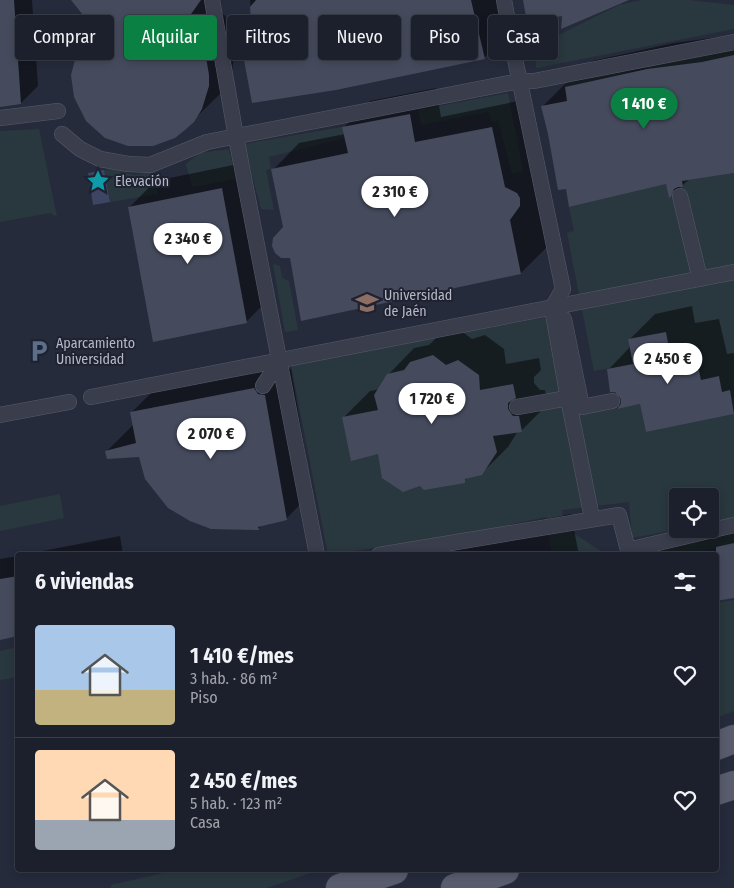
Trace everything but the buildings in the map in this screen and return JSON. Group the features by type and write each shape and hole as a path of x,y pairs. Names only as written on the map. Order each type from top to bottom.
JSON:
{"main road":[{"path":"719,745 734,739"},
{"path":"719,791 734,785"},
{"path":"340,888 388,872"},
{"path":"455,888 499,872"}],"street":[{"path":"212,0 236,137 316,552"},
{"path":"504,0 563,289 556,307 568,398 592,518"},
{"path":"62,134 80,149 100,159 128,164 150,165 207,142 520,80 534,80 734,42"},
{"path":"0,118 58,111"},
{"path":"680,196 700,279"},
{"path":"91,397 734,272"},
{"path":"556,307 582,408 612,401"},
{"path":"263,386 280,360"},
{"path":"517,407 568,398"},
{"path":"0,415 69,402"},
{"path":"396,552 619,515 628,550 734,525"}],"shaded area":[{"path":"642,0 688,0 734,5 734,29 536,68 536,60 558,60 558,36 619,5"},
{"path":"734,45 734,55 702,62 647,69 646,65 625,69 626,73 565,87 565,79"},
{"path":"508,93 523,171 512,174 498,120 493,122 488,112 421,125 418,110"},
{"path":"342,127 345,138 269,157 271,169 266,170 274,210 261,209 244,144"},
{"path":"39,129 57,217 50,213 0,222 0,131"},
{"path":"229,149 236,179 192,187 186,164 200,153"},
{"path":"112,169 135,175 153,171 158,194 110,202 104,170"},
{"path":"734,173 734,411 730,390 722,392 719,376 701,380 693,344 669,348 666,332 628,339 633,364 594,371 567,233 574,231 569,207 666,184 669,198 684,194 682,181"},
{"path":"273,264 280,266 282,278 289,281 298,330 285,332"},
{"path":"547,317 566,410 612,401 615,409 640,404 646,432 734,414 734,544 695,552 650,552 681,542 677,538 719,538 719,488 669,488 669,531 632,538 629,502 562,510 564,527 602,552 552,552 546,517 465,534 348,552 327,552 291,365"},
{"path":"60,494 64,518 0,531 0,506"},
{"path":"734,600 734,711 719,717 719,602"},
{"path":"15,647 15,677 0,680 0,651"},
{"path":"167,872 313,872 267,888 111,888 111,885"}],"water":[{"path":"104,170 110,202 93,205 88,173"}],"place":[{"name":"Elevación","path":"98,181"},
{"name":"Universidad de Jaén","path":"367,303"},
{"name":"Aparcamiento Universidad","path":"39,351"}]}
